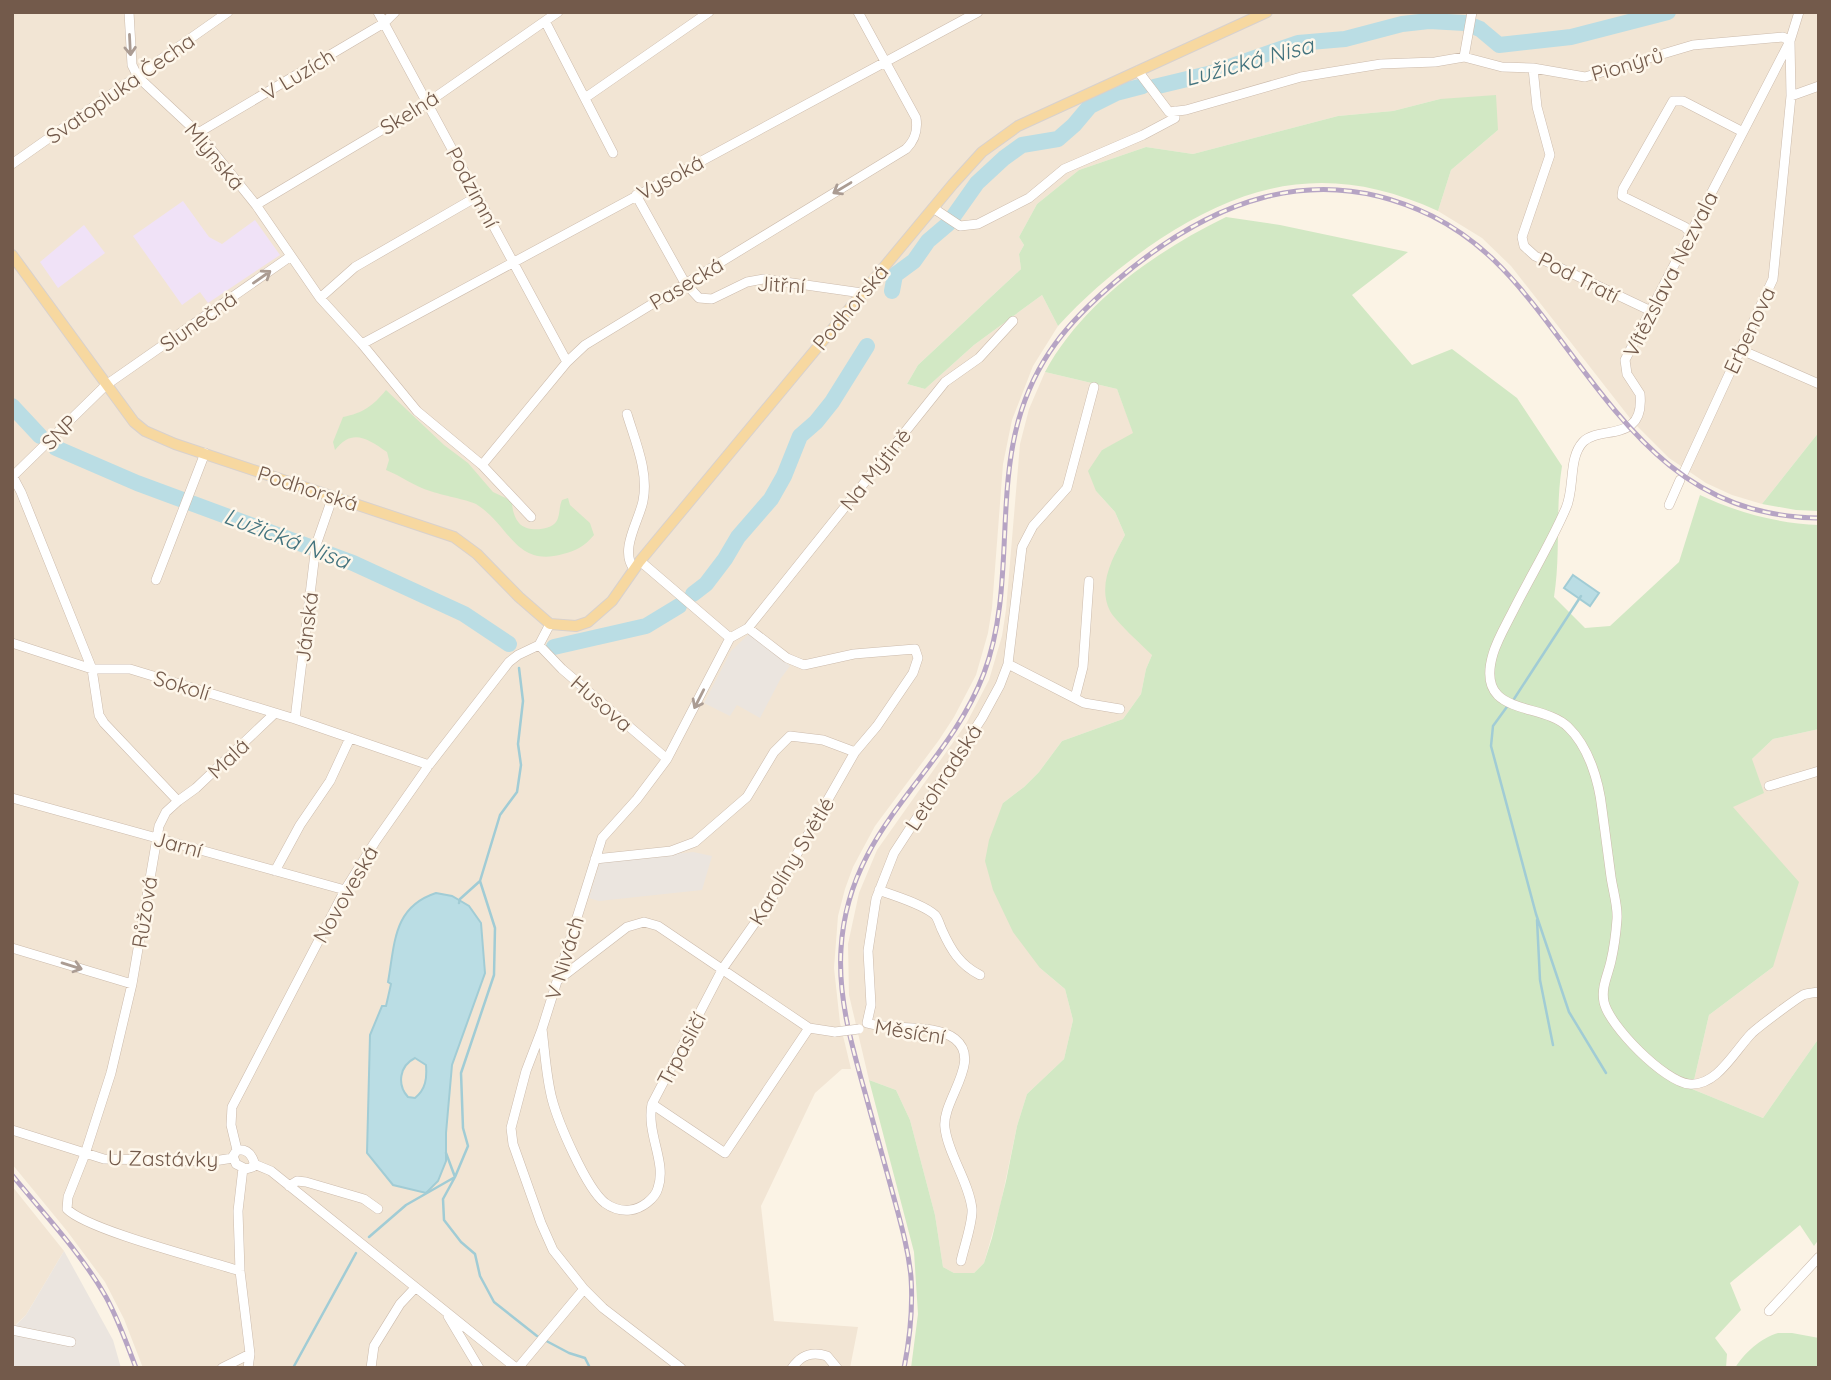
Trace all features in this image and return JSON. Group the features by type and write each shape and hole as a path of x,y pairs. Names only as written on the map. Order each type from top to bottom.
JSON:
{"main road":[{"name":"Podhorská","path":"12,255 106,386 128,415 145,431 454,537 477,554 550,624 576,626 588,622 612,601 637,565 862,293 937,211 982,152 1003,135 1063,104 1267,12"}],"street":[{"path":"129,12 132,65 138,77"},
{"name":"Svatopluka Čecha","path":"12,164 228,12"},
{"name":"Podzimní","path":"378,12 567,362"},
{"name":"V Luzích","path":"198,133 384,23 395,12"},
{"name":"Skelná","path":"256,205 427,103 558,12"},
{"path":"585,98 709,12"},
{"path":"858,12 885,63"},
{"name":"Vysoká","path":"362,344 978,12"},
{"path":"1790,41 1799,12"},
{"path":"545,20 613,153"},
{"path":"1464,57 1472,21"},
{"name":"Pionýrů","path":"937,211 954,223 966,227 978,225 1029,198 1065,169 1143,135 1174,118 1175,111 1301,77 1381,64 1435,62 1464,57 1502,66 1533,68 1585,78 1693,45 1783,37 1790,41"},
{"name":"Erbenova","path":"1669,505 1773,279 1791,96 1790,41"},
{"name":"Vítězslava Nezvala","path":"1790,41 1625,360 1627,374 1640,394 1638,414 1620,431 1593,436 1581,444 1567,506 1504,629 1493,653 1490,668 1491,685 1506,702 1551,716 1568,726 1583,746 1600,791 1618,916 1612,961 1603,989 1604,1001 1607,1010 1636,1048 1663,1074 1688,1084 1703,1084 1715,1075 1754,1032 1804,995 1819,992"},
{"name":"Pasecká","path":"482,465 584,345 900,153 912,143 916,133 916,118 885,63"},
{"name":"Pod Tratí","path":"1533,68 1537,107 1550,155 1522,237 1524,246 1535,256 1651,311"},
{"path":"1138,71 1164,108 1168,112 1175,111"},
{"name":"Mlýnská","path":"138,77 198,133 256,205 320,298 417,411 482,465 531,517"},
{"path":"1791,96 1819,86"},
{"path":"1691,233 1685,227 1622,196 1623,189 1673,101 1683,101 1743,132"},
{"path":"636,195 685,283"},
{"path":"320,298 364,261 478,196"},
{"name":"Slunečná","path":"106,386 291,257"},
{"name":"Jitřní","path":"685,283 699,298 712,299 747,282 764,278 862,293"},
{"name":"Na Mýtině","path":"730,638 748,628 945,382 979,358 1013,321"},
{"path":"1740,349 1819,384"},
{"name":"SNP","path":"13,476 106,386"},
{"name":"Letohradská","path":"863,1026 871,1005 868,951 879,890 894,853 982,718 1000,685 1008,664 1022,547 1033,526 1066,488 1094,387"},
{"path":"627,414 642,465 644,498 629,549 629,561 730,638"},
{"path":"156,580 205,453"},
{"path":"13,476 92,669 99,715 178,801"},
{"name":"Jánská","path":"295,719 316,545 333,496"},
{"path":"1074,698 1083,667 1088,581"},
{"path":"539,645 550,624"},
{"name":"Karolíny Světlé","path":"723,968 769,903 855,752 877,726 913,673 918,658 915,649 855,654 804,666 787,658 748,628"},
{"name":"V Nivách","path":"681,1368 603,1308 553,1250 513,1144 511,1128 526,1071 602,838 637,799 667,759 730,638"},
{"name":"Sokolí","path":"12,642 92,669 130,669 295,719 429,765"},
{"name":"Novoveská","path":"235,1154 231,1125 232,1107 345,890 429,765 509,662 539,645"},
{"name":"Husova","path":"539,645 667,759"},
{"path":"1008,664 1084,703 1120,709"},
{"name":"Malá","path":"178,801 196,788 275,713"},
{"path":"595,859 671,851 695,842 747,797 774,752 790,736 823,740 855,752"},
{"path":"275,871 300,825 330,780 350,738"},
{"path":"1769,786 1819,771"},
{"name":"Jarní","path":"12,798 345,890"},
{"name":"Růžová","path":"178,801 166,812 156,838 132,984 111,1073 68,1197 67,1209 74,1216 120,1233 240,1271"},
{"path":"879,890 913,903 935,916 959,960 980,975"},
{"name":"Měsíční","path":"557,982 627,927 644,922 658,926 809,1028 835,1032 863,1026 942,1032 957,1040 965,1052 963,1072 946,1111 945,1128 972,1210 961,1261"},
{"path":"12,948 132,984"},
{"name":"Trpasličí","path":"723,968 652,1104 725,1153 809,1028"},
{"path":"541,1030 551,1095 560,1129 600,1198 616,1209 635,1209 649,1202 658,1190 661,1169 649,1119 652,1104"},
{"name":"U Zastávky","path":"12,1130 104,1158 214,1161 235,1154"},
{"path":"254,1164 251,1168 238,1166 235,1154 249,1153 254,1164 271,1171 517,1368 584,1289"},
{"path":"243,1168 238,1211 240,1271 250,1354 248,1368"},
{"path":"289,1186 297,1181 306,1182 358,1197 378,1209"},
{"path":"1769,1311 1819,1256"},
{"path":"371,1368 374,1346 400,1304 415,1288"},
{"path":"443,1309 479,1368"},
{"path":"12,1330 71,1342"},
{"path":"792,1368 797,1360 814,1353 827,1356 836,1368"},
{"path":"222,1368 250,1354"}],"shaded area":[{"path":"12,12 1819,12 1819,432 1762,504 1732,495 1706,483 1669,458 1633,422 1511,266 1482,238 1438,211 1451,170 1498,130 1440,99 1393,111 1338,116 1193,154 1146,147 1079,170 1037,204 1019,237 1024,245 1019,254 1021,269 918,365 907,384 925,389 974,345 1042,295 1058,326 1033,366 1012,420 1003,464 992,608 976,675 939,740 875,826 853,867 845,889 838,916 834,968 840,1023 851,1069 842,1069 815,1093 761,1206 774,1321 858,1327 850,1368 143,1368 124,1319 105,1282 12,1164"},
{"path":"183,201 209,237 222,244 255,220 280,255 208,303 200,292 182,305 133,236"},
{"path":"84,225 105,253 58,288 40,262"},
{"path":"1045,372 1117,389 1134,434 1102,450 1096,491 1115,512 1125,535 1115,554 1152,655 1141,694 1123,719 1062,741 1039,772 1003,803 1040,968 1065,989 1073,1020 1064,1059 1027,1094 984,1263 974,1273 954,1273 943,1267 935,1215 910,1120 896,1090 869,1080 849,995 848,944 859,893 877,850 966,724 989,680 1002,636 1006,610 1020,444 1029,409"},
{"path":"750,633 790,666 760,718 737,705 730,716 704,703 731,651"},
{"path":"1819,729 1819,1038 1763,1118 1692,1089 1709,1015 1773,967 1732,807 1752,759 1773,739"},
{"path":"693,852 712,856 702,890 599,901 589,898 600,862"},
{"path":"12,1186 64,1251 26,1315 12,1328"},
{"path":"64,1251 113,1340 121,1368 12,1368 12,1329 26,1315"}],"green space":[{"path":"1496,95 1498,130 1451,170 1438,211 1401,196 1365,187 1330,183 1296,184 1228,202 1194,218 1133,258 1106,279 1058,326 1042,295 974,345 925,389 907,384 918,365 1021,269 1019,254 1024,245 1019,237 1037,204 1079,170 1146,147 1193,154 1338,116 1393,111 1440,99"},
{"path":"1226,217 1280,225 1408,252 1352,295 1412,365 1452,349 1517,398 1562,466 1554,597 1585,628 1610,626 1679,562 1700,495 1758,516 1819,525 1819,729 1773,739 1752,759 1764,793 1733,807 1799,882 1773,967 1709,1015 1692,1089 1763,1118 1819,1038 1819,1239 1814,1246 1800,1225 1730,1283 1741,1310 1715,1338 1727,1354 1726,1368 911,1368 918,1314 914,1252 869,1080 896,1090 910,1120 935,1215 943,1267 954,1273 974,1273 984,1263 992,1238 1017,1126 1027,1094 1064,1059 1073,1020 1065,989 1040,968 1013,932 993,890 985,861 989,840 1003,803 1039,772 1062,741 1123,719 1141,694 1152,655 1118,621 1106,601 1108,572 1125,535 1115,512 1096,491 1088,471 1102,450 1133,433 1117,389 1045,372 1079,323 1123,281 1173,246"},
{"path":"386,390 444,445 468,463 493,492 512,501 515,516 522,526 538,529 553,525 562,500 568,498 570,505 590,523 594,535 584,545 568,553 547,557 534,555 523,550 476,504 424,489 386,470 389,460 387,452 366,439 347,439 335,450 333,442 343,417 367,408"},
{"path":"1819,432 1819,511 1762,504"},
{"path":"1778,1333 1819,1338 1819,1368 1735,1368 1743,1357 1765,1338"}],"water":[{"path":"1573,575 1599,593 1590,606 1564,588"},
{"path":"436,893 452,896 469,906 481,923 485,973 452,1065 446,1161 438,1181 426,1193 393,1185 367,1153 370,1035 382,1006 386,1006 398,928 411,907","holes":["415,1058 426,1065 426,1079 422,1091 415,1098 408,1097 402,1087 403,1071"]}],"waterway":[{"name":"Lužická Nisa","path":"1154,87 1212,73 1298,43 1345,39 1402,24 1429,21 1465,23 1480,29 1499,45 1571,37 1668,12"},
{"name":"Lužická Nisa","path":"892,291 895,275 914,261 928,241 948,224 977,183 1004,158 1022,145 1058,139 1090,106 1116,93 1143,86"},
{"name":"Lužická Nisa","path":"693,594 706,584 738,537 771,499 784,476 800,436 832,402 867,346"},
{"name":"Lužická Nisa","path":"12,406 40,436"},
{"name":"Lužická Nisa","path":"56,448 137,483 353,563 464,614 509,644"},
{"path":"1514,699 1581,596"},
{"name":"Lužická Nisa","path":"554,647 646,626 679,606"},
{"path":"519,668 523,701 518,744 521,765 517,792 500,815 480,881 495,928 494,975 461,1073 463,1128 468,1146 443,1199 444,1220 461,1242 475,1254 480,1276 494,1302 537,1336 569,1353 585,1358 590,1368"},
{"path":"1509,704 1493,726 1491,746 1536,914 1569,1012 1606,1073"},
{"path":"459,903 480,881"},
{"path":"1537,920 1540,980 1553,1045"},
{"path":"369,1237 406,1205 455,1177 446,1153"},
{"path":"293,1368 356,1253"}],"railway":[{"path":"904,1368 911,1311 910,1265 846,1020 841,949 848,906 861,868 879,835 946,742 967,709 984,673 999,611 1011,453 1018,422 1025,400 1044,361 1068,328 1098,297 1150,254 1187,230 1225,211 1264,197 1304,190 1346,191 1388,199 1432,216 1465,236 1494,260 1532,303 1627,425 1657,455 1690,480 1727,500 1770,513 1819,518"},
{"path":"12,1175 62,1234 96,1281 114,1314 136,1368"}]}
